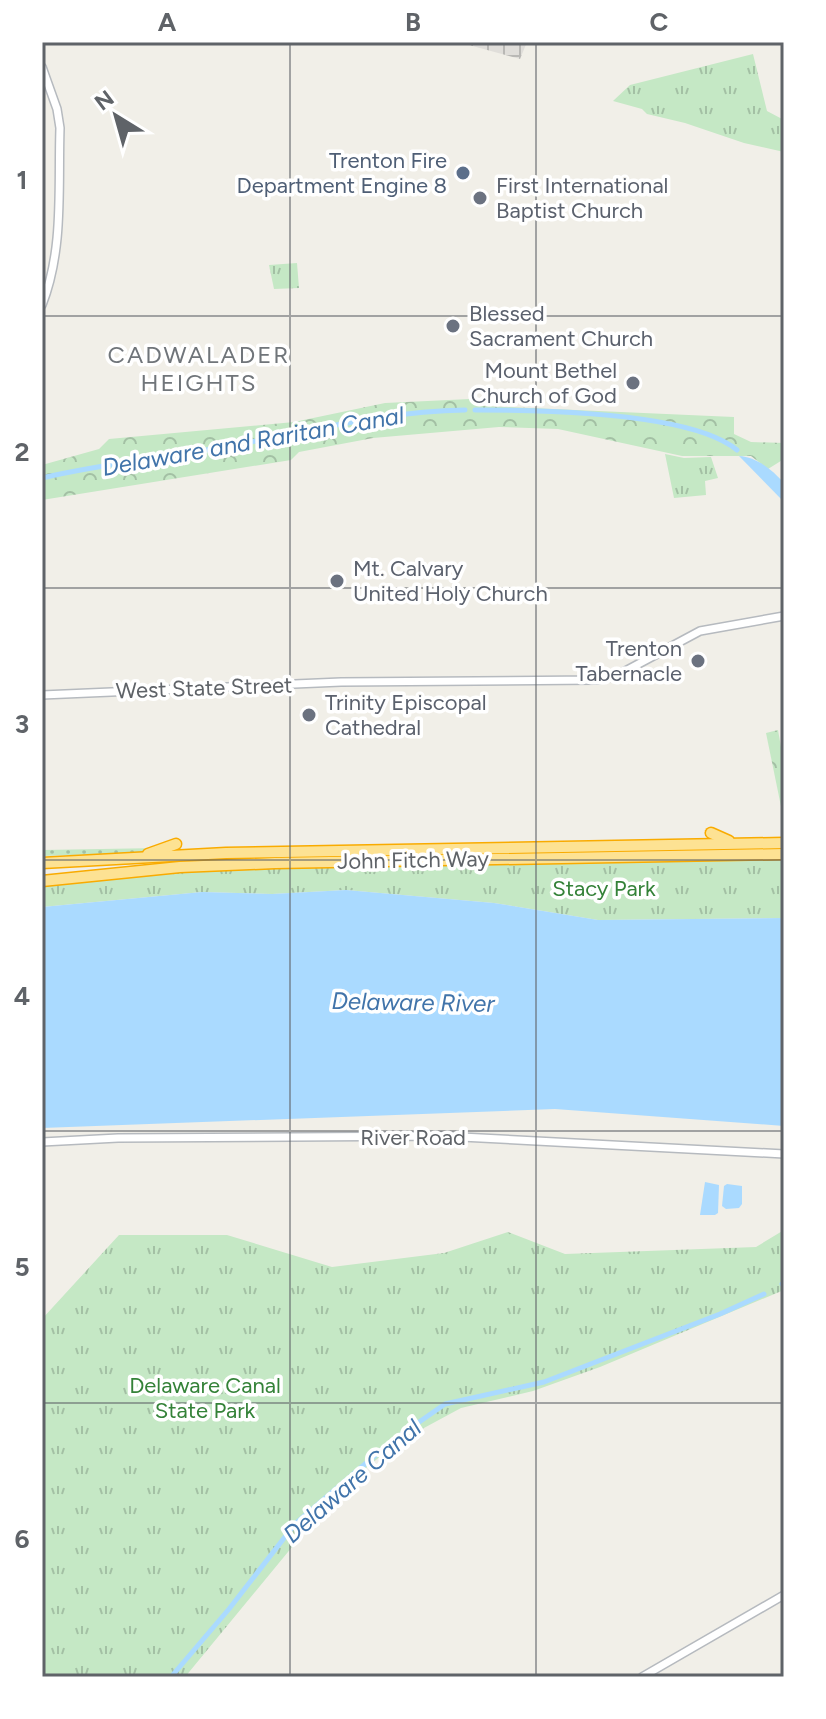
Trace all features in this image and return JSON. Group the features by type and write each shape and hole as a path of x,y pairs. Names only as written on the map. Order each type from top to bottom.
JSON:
{"highway":[{"path":"711,833 734,843"},
{"path":"496,837 521,847"},
{"name":"John Fitch Way","path":"42,862 226,853 784,843"},
{"path":"137,858 176,844"},
{"name":"John Fitch Way","path":"42,879 180,867 275,863 784,854"}],"main road":[{"path":"42,67 57,109 60,128 57,249 42,305"},
{"name":"West State Street","path":"42,695 340,682 596,680 616,676 700,631 784,616"},
{"name":"River Road","path":"42,1142 118,1138 442,1136 784,1154"},
{"path":"642,1677 784,1595"}],"shaded area":[{"path":"458,42 527,42 520,59"}],"green space":[{"path":"753,54 767,111 784,120 784,152 744,143 613,101 630,85"},
{"path":"297,263 299,288 274,289 269,265"},
{"path":"470,399 483,406 734,417 734,434 751,442 784,443 784,459 768,469 751,456 682,456 558,429 499,427 373,438 299,452 291,460 42,500 42,465 99,449 109,439 294,422 385,403"},
{"path":"665,454 684,458 711,457 718,478 705,481 706,495 674,498"},
{"path":"778,730 784,764 784,821 766,733"},
{"path":"159,848 138,853 42,856 42,850"},
{"name":"Stacy Park","path":"784,854 784,918 598,920 494,903 346,890 272,894 202,892 42,907 42,878 180,867"},
{"name":"Delaware Canal State Park","path":"784,1230 784,1290 600,1367 533,1391 461,1408 398,1442 339,1490 185,1677 42,1677 42,1319 119,1235 227,1235 332,1267 444,1253 508,1232 565,1254 756,1247"}],"water":[{"path":"739,456 758,462 784,483 784,502"},
{"name":"Delaware River","path":"346,890 494,903 598,920 784,918 784,1126 555,1109 42,1128 42,907 202,892 272,894"},
{"path":"705,1182 719,1185 718,1213 715,1215 700,1215"},
{"path":"724,1186 742,1186 742,1204 739,1208 726,1209 722,1206"}],"waterway":[{"name":"Delaware and Raritan Canal","path":"42,478 378,418 465,410"},
{"name":"Delaware and Raritan Canal","path":"475,410 573,413 650,421 715,437 737,450"},
{"name":"Delaware Canal","path":"171,1677 295,1524 392,1441 445,1404 544,1382 764,1294"}],"place":[{"name":"Trenton Fire Department Engine 8","path":"463,173"},
{"name":"First International Baptist Church","path":"480,198"},
{"name":"Blessed Sacrament Church","path":"453,326"},
{"name":"Mount Bethel Church of God","path":"633,383"},
{"name":"Mt. Calvary United Holy Church","path":"337,581"},
{"name":"Trenton Tabernacle","path":"698,661"},
{"name":"Trinity Episcopal Cathedral","path":"309,715"}],"district":[{"name":"CADWALADER HEIGHTS","path":"199,368"}]}
